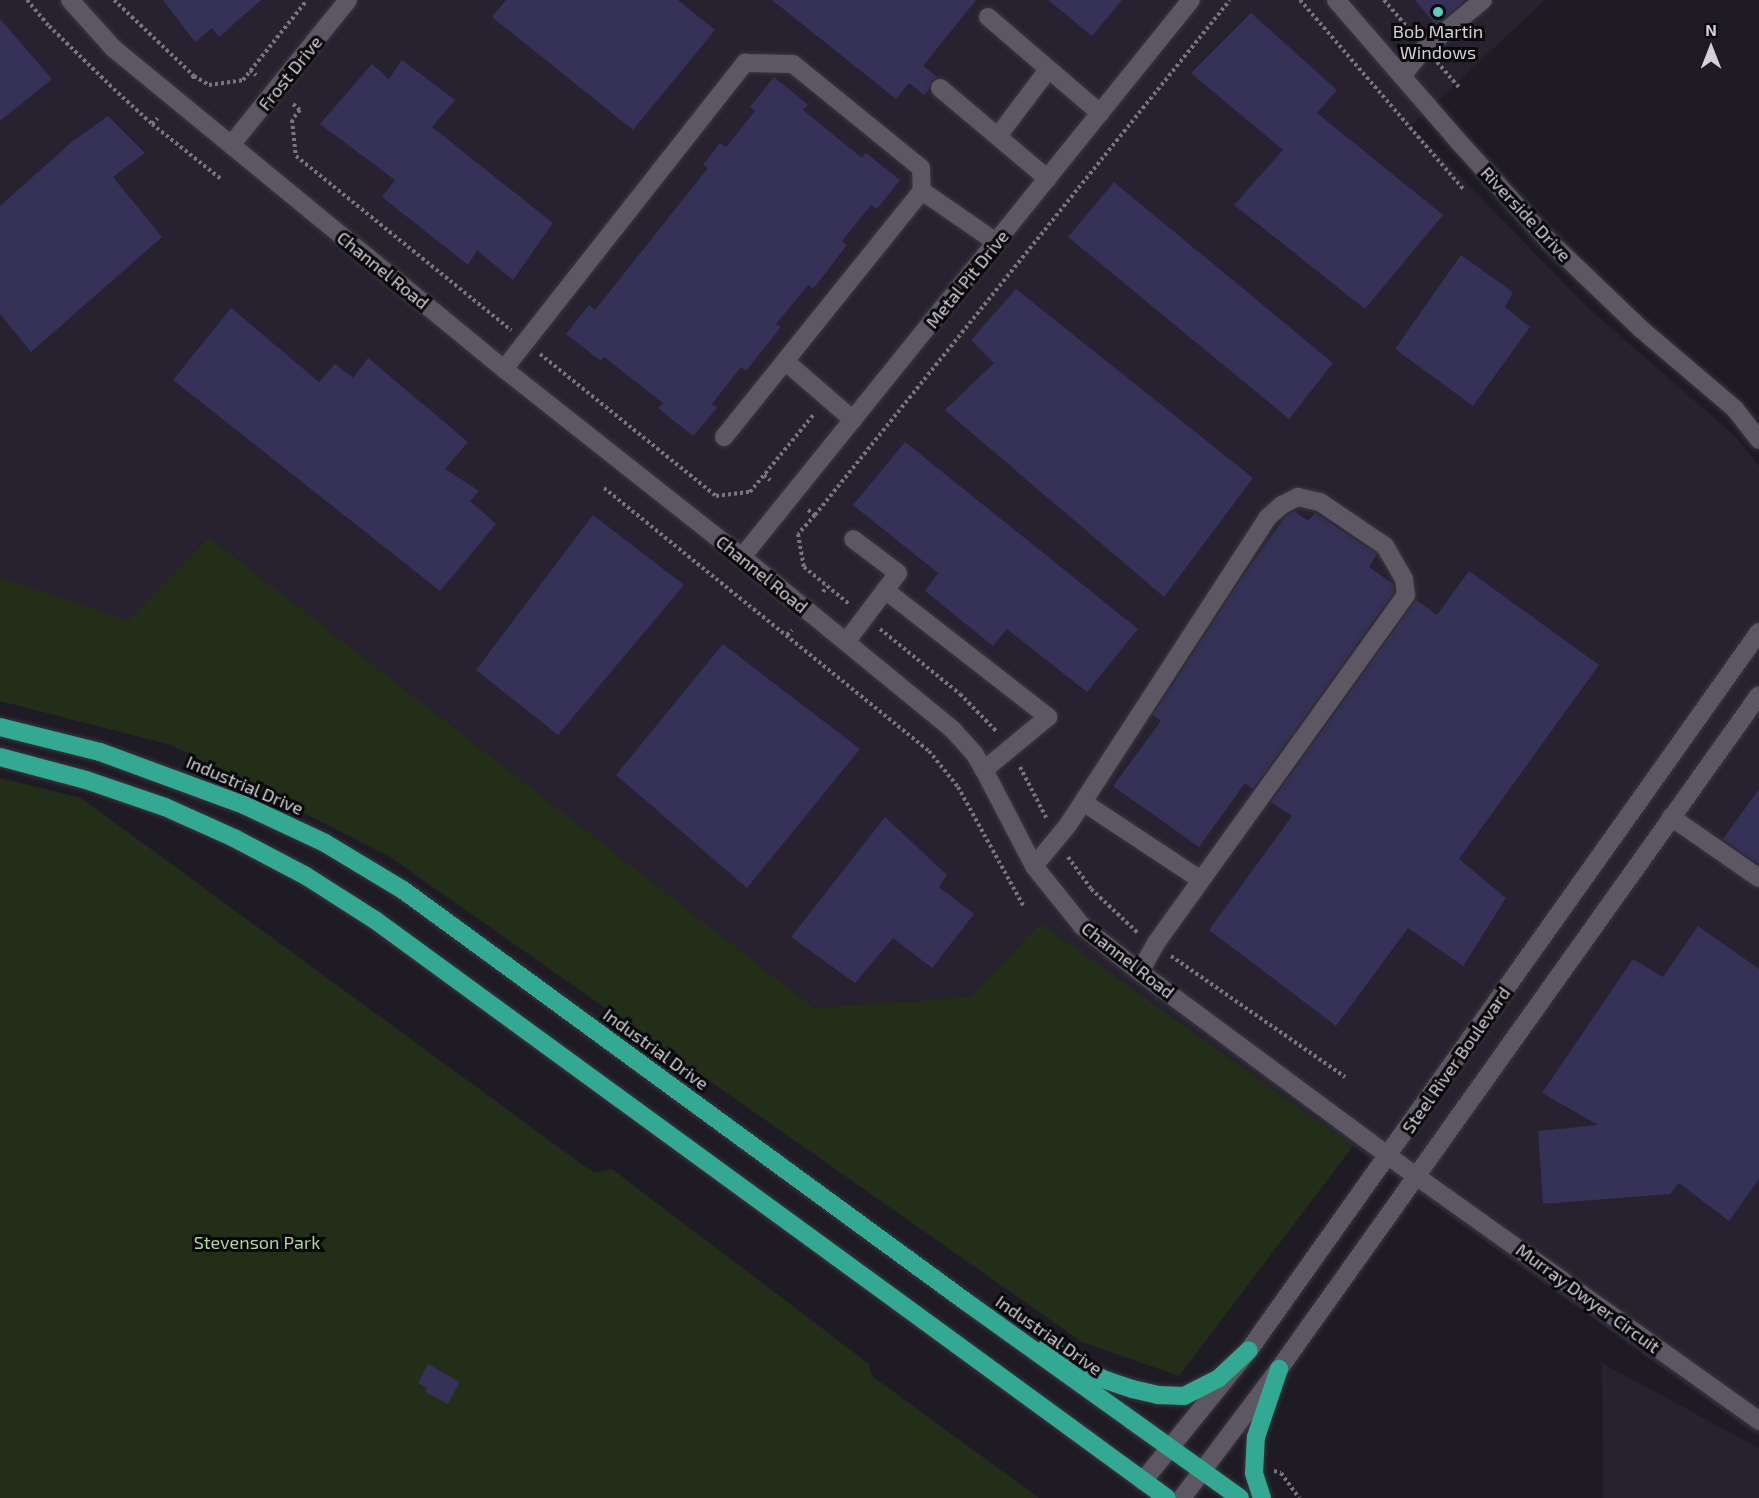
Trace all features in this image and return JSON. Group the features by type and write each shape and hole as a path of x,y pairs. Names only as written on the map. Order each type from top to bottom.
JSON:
{"highway":[{"name":"Industrial Drive","path":"0,727 100,752 173,777 244,805 325,843 422,904 965,1301 1240,1498"},
{"path":"0,758 86,780 165,807 234,838 306,876 366,914 1167,1498"},
{"path":"965,1301 1103,1379 1158,1395 1184,1396 1203,1389 1218,1379 1249,1350"},
{"path":"1262,1498 1254,1473 1256,1437 1279,1369"}],"street":[{"name":"Channel Road","path":"70,0 113,48 504,369 742,557 953,730 974,753 1034,866 1082,926 1140,972 1416,1176"},
{"name":"Frost Drive","path":"231,145 348,0"},
{"name":"Metal Pit Drive","path":"742,557 1191,0"},
{"name":"Riverside Drive","path":"1336,0 1550,241 1641,329 1735,409 1759,440"},
{"path":"1402,76 1424,50 1483,0"},
{"path":"988,17 1100,113"},
{"path":"504,369 745,63 794,64 921,168 922,191 724,437"},
{"path":"998,136 1048,70"},
{"path":"940,88 1048,179"},
{"path":"922,191 996,242"},
{"path":"785,361 853,420"},
{"name":"Riverside Drive","path":"1735,409 1759,420"},
{"path":"1034,866 1083,802 1267,518 1282,505 1298,497 1320,502 1385,546 1404,579 1406,595 1155,945 1140,972"},
{"path":"846,642 898,573 854,539"},
{"path":"885,590 1048,717 984,770"},
{"name":"Steel River Boulevard","path":"1143,1481 1249,1350 1759,632"},
{"name":"Steel River Boulevard","path":"1182,1498 1279,1369 1759,694"},
{"path":"1083,802 1201,880"},
{"path":"1671,818 1759,878"},
{"name":"Murray Dwyer Circuit","path":"1416,1176 1759,1421"}],"path":[{"path":"27,0 81,58 152,124 221,179"},
{"path":"114,0 194,76 209,85 243,80 307,0"},
{"path":"1230,0 798,534 804,567 960,694 999,734 1057,837 1091,889 1155,945 1345,1077"},
{"path":"1300,0 1465,191"},
{"path":"250,70 256,75"},
{"path":"191,80 194,76"},
{"path":"152,124 158,118"},
{"path":"764,475 770,480"},
{"path":"604,488 929,751 941,764 967,802 1024,907"},
{"path":"808,510 815,515"},
{"path":"823,592 828,586"},
{"path":"787,635 792,630"},
{"path":"1274,1471 1281,1473 1299,1498"}],"shaded area":[{"path":"0,0 1545,0 1411,126 1586,306 1737,438 1759,466 1759,1437 1040,923 971,997 814,1008 209,537 128,620 0,578"},
{"path":"1602,1363 1759,1448 1759,1498 1603,1498"}],"green space":[{"path":"209,537 814,1008 971,997 1040,923 1353,1146 1179,1376 1082,1342 390,857 171,745 0,701 0,578 128,620"},
{"name":"Stevenson Park","path":"0,778 81,798 594,1173 612,1169 869,1364 872,1376 1039,1498 0,1498"}],"building":[{"path":"163,0 261,0 219,37 212,28 195,42"},
{"path":"506,0 678,0 715,30 633,130 492,17"},
{"path":"772,0 976,0 923,66 937,77 931,81 929,89 924,95 909,83 896,99"},
{"path":"1048,0 1122,0 1092,36"},
{"name":"Bob Martin Windows","path":"1415,0 1465,0 1436,25"},
{"path":"1251,13 1337,90 1317,113 1443,215 1365,309 1234,205 1283,150 1191,73"},
{"path":"0,19 52,79 0,121"},
{"path":"402,60 455,100 432,127 553,223 513,280 477,250 468,265 382,197 395,180 320,124 372,64 389,79"},
{"path":"774,77 808,105 803,110 862,158 866,153 900,180 877,209 871,205 842,241 847,245 813,289 808,285 776,324 781,327 746,371 741,367 712,404 717,408 693,436 658,408 663,403 604,357 601,361 566,334 589,305 595,310 708,168 703,165 720,143 726,147 755,111 750,107"},
{"path":"108,116 145,153 113,177 162,237 31,352 0,314 0,206 73,141"},
{"path":"1114,182 1333,363 1289,419 1068,237"},
{"path":"1461,255 1513,292 1505,307 1530,327 1473,406 1395,349"},
{"path":"1016,289 1253,478 1164,597 945,410 994,363 971,340"},
{"path":"231,308 319,382 335,364 353,378 368,358 468,442 445,469 479,491 470,501 496,524 440,591 173,380"},
{"path":"905,442 1138,629 1087,692 1007,629 993,646 925,591 938,573 853,505"},
{"path":"1294,511 1308,521 1315,513 1377,554 1369,567 1393,584 1394,592 1253,789 1245,783 1199,847 1113,786 1161,721 1153,715 1243,576 1285,517"},
{"path":"593,515 684,585 558,735 476,670"},
{"path":"1469,571 1599,665 1459,859 1506,898 1463,966 1408,928 1336,1026 1209,930 1292,816 1271,802 1416,600 1437,615"},
{"path":"723,644 860,749 747,888 616,775"},
{"path":"1759,789 1759,864 1723,839"},
{"path":"885,817 947,875 939,887 974,914 932,968 893,938 855,983 791,937"},
{"path":"1698,926 1759,969 1759,1179 1729,1221 1679,1183 1670,1194 1543,1204 1538,1131 1598,1125 1542,1093 1633,959 1663,977"},
{"path":"428,1364 460,1382 448,1404 425,1392 427,1388 418,1383"}],"place":[{"name":"Bob Martin Windows","path":"1438,12"}]}
